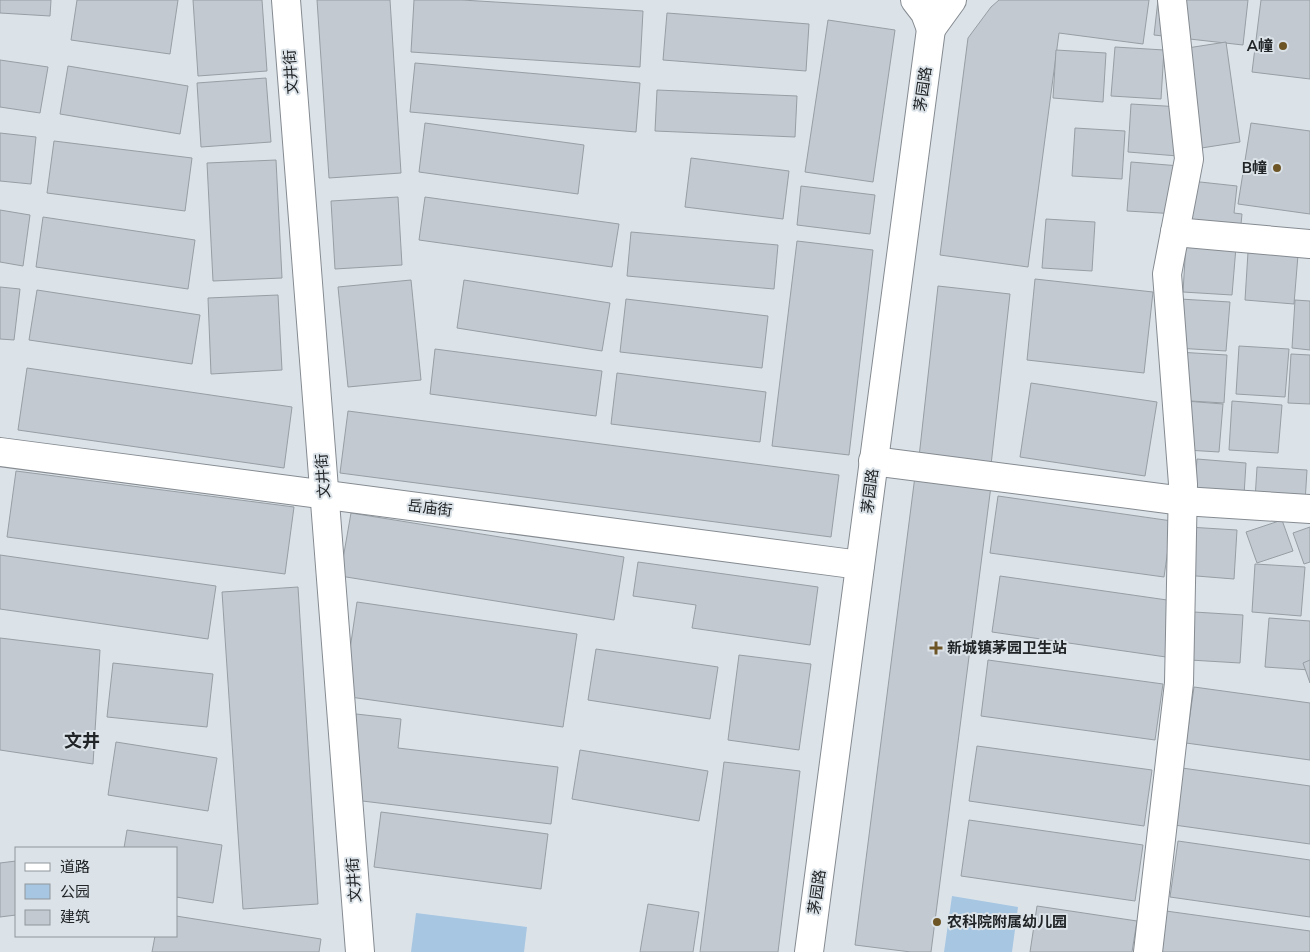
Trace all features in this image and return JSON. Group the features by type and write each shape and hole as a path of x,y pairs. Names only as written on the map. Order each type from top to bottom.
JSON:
{"main road":[{"name":"文井街","path":"286,0 360,952"},
{"path":"915,0 925,13 931,29"},
{"path":"931,29 932,0"},
{"path":"931,29 943,0"},
{"path":"931,29 952,0"},
{"path":"1148,952 1179,683 1183,501 1166,274 1189,159 1172,0"},
{"name":"茅园路","path":"809,952 931,29"},
{"path":"1175,232 1310,244"},
{"name":"岳庙街","path":"0,452 860,565"},
{"path":"874,461 1183,501 1310,509"}],"green space":[{"path":"952,896 1018,907 1012,952 944,952"},
{"path":"416,913 527,927 524,952 411,952"}],"building":[{"path":"0,0 51,0 50,16 0,13"},
{"path":"77,0 178,0 170,54 71,40"},
{"path":"193,0 262,0 267,71 198,76"},
{"path":"317,0 390,0 401,173 329,178"},
{"path":"414,0 462,0 643,11 640,67 411,52"},
{"path":"999,0 1149,0 1143,44 1059,33 1028,267 940,255 968,38 991,7"},
{"path":"1158,0 1248,0 1243,45 1154,35"},
{"name":"A幢","path":"1261,0 1310,0 1310,79 1252,72"},
{"path":"667,13 809,24 806,71 663,60"},
{"path":"828,20 895,30 873,182 805,172"},
{"path":"1226,42 1240,142 1195,149 1181,49"},
{"path":"1115,47 1164,50 1161,99 1111,96"},
{"path":"1056,50 1106,53 1103,102 1053,98"},
{"path":"0,60 48,67 40,113 0,107"},
{"path":"415,63 640,83 636,132 410,112"},
{"path":"68,66 188,86 180,134 60,114"},
{"path":"266,78 271,142 201,147 197,83"},
{"path":"657,90 797,96 795,137 655,131"},
{"path":"1131,104 1181,107 1178,156 1128,152"},
{"path":"425,123 584,145 578,194 419,172"},
{"name":"B幢","path":"1251,123 1310,131 1310,214 1238,204"},
{"path":"1075,128 1125,131 1122,179 1072,176"},
{"path":"0,133 36,137 31,184 0,181"},
{"path":"54,141 192,158 185,211 47,193"},
{"path":"691,158 789,171 783,219 685,207"},
{"path":"276,160 282,278 213,281 207,163"},
{"path":"1131,162 1180,166 1177,214 1127,211"},
{"path":"1191,181 1237,186 1234,213 1242,214 1240,234 1186,228"},
{"path":"801,186 875,195 870,234 797,225"},
{"path":"398,197 402,265 335,269 331,201"},
{"path":"425,197 619,224 612,267 419,240"},
{"path":"0,210 30,215 23,266 0,262"},
{"path":"43,217 195,240 188,289 36,267"},
{"path":"1046,219 1095,222 1092,271 1042,268"},
{"path":"631,232 778,245 774,289 627,276"},
{"path":"797,241 873,250 849,455 772,446"},
{"path":"1186,243 1236,247 1232,295 1183,292"},
{"path":"1248,252 1298,255 1294,304 1245,300"},
{"path":"1035,279 1153,292 1144,373 1027,360"},
{"path":"411,280 421,380 348,387 338,287"},
{"path":"464,280 610,303 602,351 457,328"},
{"path":"938,286 1010,294 991,465 919,457"},
{"path":"0,287 20,289 14,340 0,339"},
{"path":"37,290 200,315 192,364 29,340"},
{"path":"278,295 282,370 211,374 208,298"},
{"path":"626,299 768,316 762,368 620,352"},
{"path":"1180,299 1230,302 1226,351 1176,348"},
{"path":"1295,300 1310,301 1310,350 1292,348"},
{"path":"1239,346 1289,349 1285,397 1236,394"},
{"path":"435,349 602,371 596,416 430,394"},
{"path":"1178,352 1227,355 1224,403 1174,400"},
{"path":"1291,354 1310,355 1310,404 1288,403"},
{"path":"27,368 292,407 284,468 18,430"},
{"path":"617,373 766,392 760,442 611,424"},
{"path":"1031,383 1157,402 1145,476 1020,457"},
{"path":"1173,400 1223,404 1219,452 1170,449"},
{"path":"1232,401 1282,405 1278,453 1229,450"},
{"path":"348,411 839,475 831,537 340,473"},
{"path":"1197,459 1246,463 1243,511 1193,508"},
{"path":"1257,467 1307,470 1304,519 1254,516"},
{"path":"16,471 294,507 285,574 7,537"},
{"path":"915,476 991,486 931,952 911,952 855,945"},
{"path":"998,496 1172,521 1164,577 990,553"},
{"path":"351,513 624,557 614,620 340,576"},
{"path":"1282,520 1293,551 1257,563 1246,532"},
{"path":"1188,527 1237,530 1234,579 1184,575"},
{"path":"1310,527 1310,562 1304,564 1293,533"},
{"path":"0,555 216,586 208,639 0,609"},
{"path":"638,562 818,587 810,645 692,628 696,605 633,596"},
{"path":"1255,564 1305,567 1301,616 1252,612"},
{"path":"1000,576 1174,601 1166,657 992,632"},
{"path":"298,587 318,904 243,909 222,592"},
{"path":"357,602 577,634 563,727 343,696"},
{"path":"1194,612 1243,615 1240,663 1190,660"},
{"path":"1269,618 1310,621 1310,670 1265,667"},
{"path":"0,638 100,650 93,764 0,750"},
{"path":"596,649 718,667 710,719 588,700"},
{"path":"739,655 811,664 799,750 728,740"},
{"path":"988,660 1163,684 1155,740 981,716"},
{"path":"1310,660 1310,683 1303,663"},
{"path":"113,663 213,674 207,727 107,717"},
{"path":"1194,687 1310,703 1310,760 1186,743"},
{"path":"356,714 401,719 398,748 558,767 551,824 346,799"},
{"path":"116,742 217,758 208,811 108,795"},
{"path":"977,746 1152,770 1144,826 969,801"},
{"path":"580,750 708,771 699,821 572,799"},
{"path":"724,762 800,771 778,952 700,952"},
{"path":"1175,767 1310,786 1310,844 1167,824"},
{"path":"381,812 548,834 541,889 374,867"},
{"path":"969,820 1143,845 1135,901 961,876"},
{"path":"127,830 222,845 213,903 178,897 178,847 124,847"},
{"path":"1178,841 1310,860 1310,917 1170,897"},
{"path":"15,861 15,915 0,917 0,863"},
{"path":"648,904 699,912 693,952 640,952"},
{"path":"1037,906 1137,921 1132,952 1030,952"},
{"path":"1166,911 1310,931 1310,952 1160,952"},
{"path":"178,916 321,939 319,952 152,952 155,937 178,937"}],"place":[{"name":"A幢","path":"1283,46"},
{"name":"B幢","path":"1277,168"},
{"name":"新城镇茅园卫生站","path":"936,648"},
{"name":"农科院附属幼儿园","path":"937,922"}],"district":[{"name":"文井","path":"82,741"}]}
